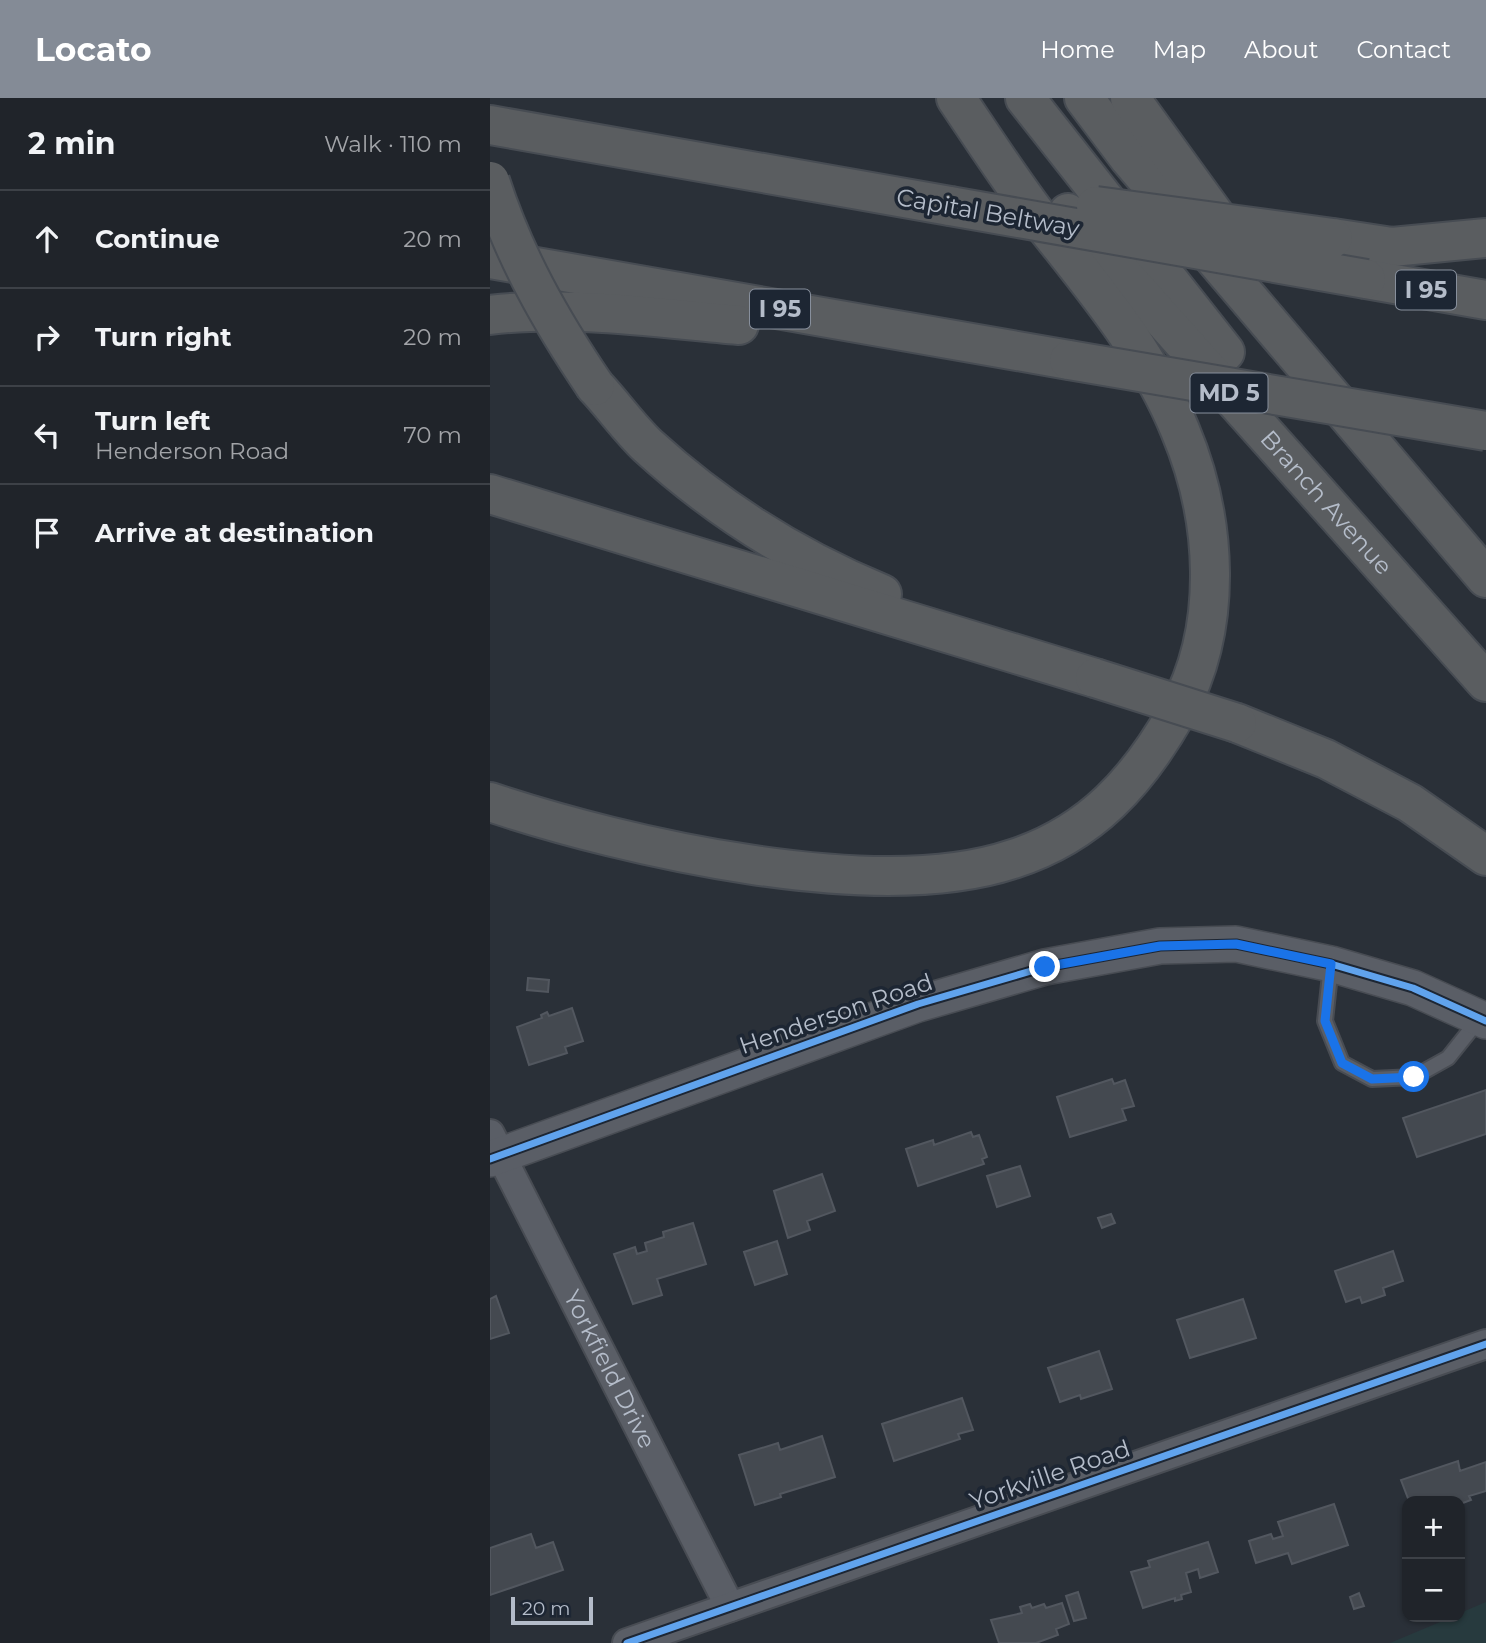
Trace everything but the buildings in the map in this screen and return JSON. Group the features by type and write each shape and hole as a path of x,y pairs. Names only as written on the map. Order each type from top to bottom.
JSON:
{"highway":[{"path":"490,802 541,819 648,845 743,863 844,873 916,875 967,871 1015,859 1060,837 1102,810 1139,773 1192,684 1207,635 1210,590 1207,540 1199,489 1181,430 1140,348 1101,293 1038,216 956,98"},
{"name":"Branch Avenue","path":"978,98 1058,203 1486,681"},
{"path":"1025,98 1486,681"},
{"name":"MD 5","path":"1084,98 1129,158 1486,578"},
{"path":"1130,98 1414,492"},
{"name":"Capital Beltway","path":"490,124 941,195 1486,300"},
{"path":"490,181 527,275 557,330 595,386 646,444 708,496 775,540 859,584 1096,678"},
{"path":"941,195 1392,247 1486,238"},
{"name":"I 95","path":"490,259 1486,431"},
{"path":"490,315 536,312 631,316 829,333 1069,360"},
{"path":"490,494 1237,723 1326,759 1398,797 1486,856"}],"street":[{"name":"Henderson Road","path":"493,1150 918,1004 1045,967 1160,946 1236,944 1331,964 1413,988 1483,1019"},
{"name":"Yorkfield Drive","path":"493,1150 730,1607"},
{"name":"Yorkville Road","path":"628,1643 1486,1344"}],"lane":[{"path":"1331,964 1325,1021 1342,1063 1372,1079 1414,1077 1448,1058 1483,1019"}],"green space":[{"path":"1486,1602 1486,1643 1390,1643 1440,1622 1465,1622 1465,1611"}],"cycle path":[{"path":"490,1159 918,1004 1045,967 1160,946 1236,944 1331,964 1413,988 1486,1021"},
{"path":"627,1643 1486,1344"}],"route":[{"path":"1045,967 1160,946 1236,944 1331,964 1325,1021 1342,1063 1372,1079 1414,1077"}]}
